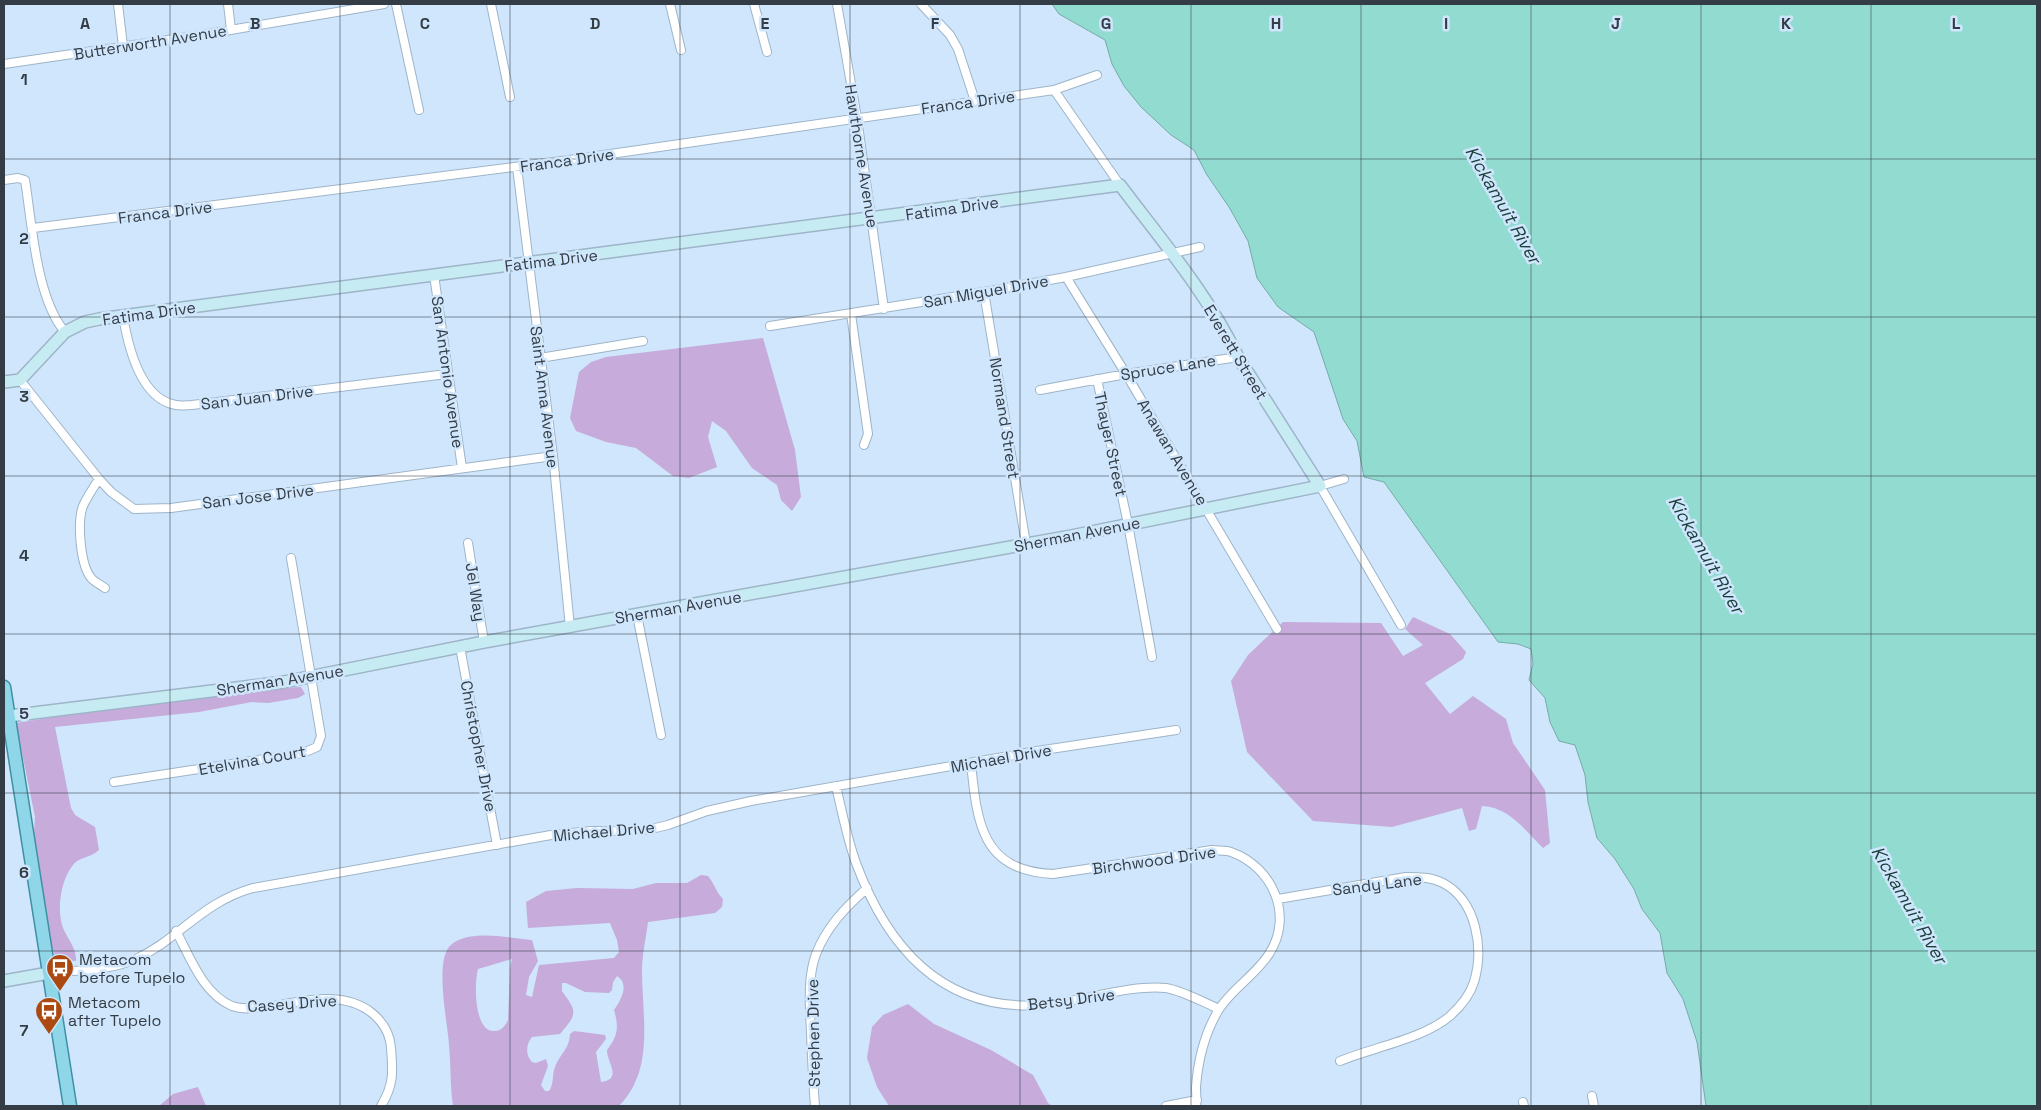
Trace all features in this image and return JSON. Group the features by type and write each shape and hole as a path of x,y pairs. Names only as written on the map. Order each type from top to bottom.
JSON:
{"main road":[{"path":"4,687 70,1106"}],"street":[{"path":"118,4 124,46"},
{"path":"228,4 231,30"},
{"name":"Butterworth Avenue","path":"4,64 231,30 384,4"},
{"path":"396,4 418,110"},
{"path":"491,4 510,97"},
{"path":"670,4 681,50"},
{"path":"754,4 767,52"},
{"name":"Hawthorne Avenue","path":"837,4 857,118 884,309"},
{"path":"921,4 950,35 958,49 975,101"},
{"name":"Franca Drive","path":"33,228 517,167 1054,90 1097,75"},
{"name":"Everett Street","path":"1054,90 1120,186 1187,271 1238,357 1320,486 1401,625"},
{"name":"Saint Anna Avenue","path":"517,167 553,456 570,627"},
{"path":"4,180 18,178 25,180 43,286 60,326 65,332"},
{"name":"Fatima Drive","path":"20,380 65,332 85,322 1120,186"},
{"name":"San Miguel Drive","path":"770,326 884,309 1066,277 1200,247"},
{"name":"San Antonio Avenue","path":"434,275 462,468"},
{"name":"Anawan Avenue","path":"1066,277 1126,374 1277,629"},
{"name":"Normand Street","path":"984,292 1026,544"},
{"path":"850,314 868,434 864,445"},
{"name":"San Juan Drive","path":"124,316 128,343 139,372 146,384 156,394 176,405 192,405 447,374"},
{"path":"540,358 643,342"},
{"name":"Spruce Lane","path":"1040,390 1126,374 1238,357"},
{"name":"Thayer Street","path":"1097,379 1128,524 1152,657"},
{"path":"4,382 20,380"},
{"name":"San Jose Drive","path":"20,380 99,479 111,492 134,509 171,508 553,456"},
{"path":"99,479 83,506 80,521 81,543 84,560 91,578 105,588"},
{"name":"Sherman Avenue","path":"9,716 239,688 312,676 484,642 1207,510 1320,486 1344,479"},
{"name":"Jel Way","path":"468,543 484,642"},
{"path":"292,558 312,676"},
{"path":"637,615 661,735"},
{"name":"Christopher Drive","path":"460,647 497,845"},
{"name":"Etelvina Court","path":"114,782 304,753 317,747 321,736 312,676"},
{"name":"Michael Drive","path":"49,973 117,966 143,955 214,903 232,894 252,888 575,833 651,829 707,811 751,800 1176,730"},
{"name":"Birchwood Drive","path":"971,763 976,808 985,838 1006,862 1019,869 1028,872 1053,874 1212,850 1230,852 1250,863 1264,874 1278,899 1280,918 1277,940 1257,968 1219,1009 1203,1046 1196,1089 1197,1103"},
{"name":"Betsy Drive","path":"836,786 848,838 867,888 886,922 911,957 941,983 962,993 984,1000 1018,1005 1058,1002 1138,989 1166,988 1219,1009"},
{"name":"Sandy Lane","path":"1278,899 1406,877 1426,877 1443,883 1454,891 1473,920 1477,937 1478,963 1470,992 1457,1008 1443,1022 1420,1033 1340,1061"},
{"name":"Stephen Drive","path":"814,1106 810,1011 813,966 819,946 828,930 844,909 867,888"},
{"name":"Casey Drive","path":"176,931 207,986 216,996 233,1006 250,1009 333,998 348,1000 365,1008 382,1021 390,1040 393,1078 388,1094 381,1106"},
{"path":"4,981 49,973"},
{"path":"1592,1096 1594,1106"},
{"path":"1166,1106 1197,1103"}],"shaded area":[{"path":"763,338 795,450 801,497 792,511 781,500 777,485 752,468 726,431 712,421 708,437 717,467 689,478 673,476 636,448 606,442 576,431 570,418 579,372 591,362 606,357"},
{"path":"1413,617 1450,634 1466,652 1463,659 1425,683 1450,714 1473,696 1506,719 1513,743 1545,790 1550,843 1543,848 1516,821 1492,807 1482,806 1476,829 1469,831 1462,808 1392,827 1313,821 1247,752 1231,681 1248,655 1283,622 1381,623 1403,656 1423,645 1405,629"},
{"path":"301,687 305,694 298,698 268,703 252,702 199,712 55,727 71,808 75,815 95,827 99,850 82,858 73,865 63,886 60,902 62,925 75,951 76,961 60,960 55,955 49,940 33,848 35,817 16,723 194,696"},
{"path":"701,875 708,876 723,899 722,907 715,913 648,922 642,965 644,1042 642,1059 638,1076 630,1092 619,1106 453,1106 442,976 446,951 452,944 460,939 480,936 502,936 532,940 538,961 529,977 526,995 532,997 539,965 614,958 619,952 617,940 610,923 528,928 526,902 546,891 577,888 633,889 656,883 687,883","holes":["512,959 508,1020 499,1030 487,1029 482,1024 477,1006 476,985 478,969","617,976 621,979 624,988 614,1010 617,1021 615,1036 607,1050 613,1074 611,1078 601,1082 596,1052 606,1039 605,1035 574,1031 570,1034 566,1048 555,1067 551,1089 545,1091 541,1085 548,1066 546,1059 536,1063 532,1062 527,1053 528,1046 532,1037 560,1034 570,1021 573,1008 562,991 562,983 585,992 609,993"]},
{"path":"908,1004 934,1024 991,1050 1033,1075 1048,1103 1052,1106 889,1106 877,1087 867,1058 872,1027 883,1015"},
{"path":"198,1087 206,1106 159,1106 173,1094"}],"water":[{"name":"Kickamuit River","path":"1052,4 2037,4 2037,1106 1706,1106 1697,1042 1683,999 1667,973 1660,933 1642,909 1634,889 1615,859 1597,838 1588,802 1585,775 1575,745 1559,741 1550,722 1545,698 1529,680 1533,664 1531,649 1518,644 1498,642 1384,482 1364,477 1357,441 1343,419 1314,332 1278,307 1257,278 1248,241 1229,207 1207,175 1194,150 1171,135 1141,107 1124,86 1112,64 1105,40 1059,14"}],"place":[{"name":"Metacom before Tupelo","path":"60,992"},
{"name":"Metacom after Tupelo","path":"49,1035"}]}
